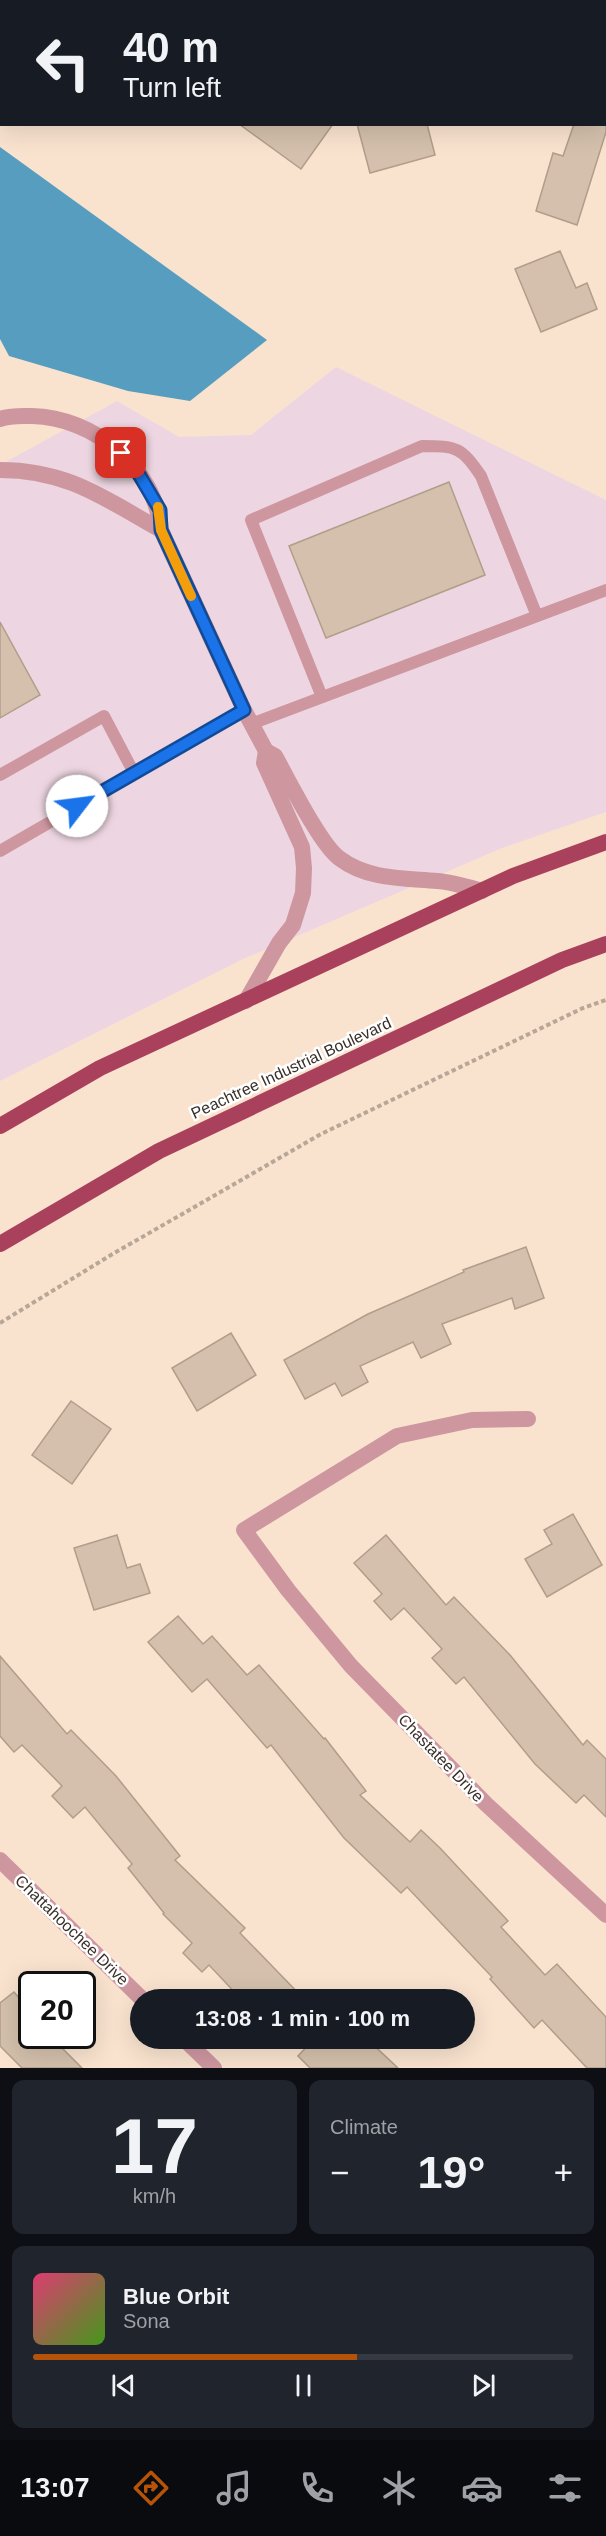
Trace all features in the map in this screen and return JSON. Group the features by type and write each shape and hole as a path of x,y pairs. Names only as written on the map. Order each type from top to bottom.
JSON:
{"highway":[{"path":"0,1126 100,1068 513,876 606,842"},
{"name":"Peachtree Industrial Boulevard","path":"0,1244 159,1151 562,960 606,944"}],"street":[{"path":"0,419 7,416 51,417 78,425 112,444 131,461 160,510 161,530 248,717 266,751 274,756 322,837 338,858 369,873 398,880 439,881 482,891"},
{"path":"0,470 44,474 79,484 117,502 161,530"},
{"path":"246,1001 279,943 293,925 303,893 302,847 264,763 266,751"},
{"name":"Chastatee Drive","path":"528,1419 472,1420 397,1436 244,1530 288,1590 359,1674 486,1804 605,1913"},
{"name":"Chattahoochee Drive","path":"0,1860 132,1989"},
{"path":"194,2049 214,2068"}],"lane":[{"path":"322,697 251,520 422,446 450,446 468,457 481,476 537,616"},
{"path":"0,851 134,773 248,717 322,697 606,590"},
{"path":"0,775 105,716 134,773"}],"path":[{"path":"0,1323 111,1255 321,1134 583,1008 606,1000"}],"shaded area":[{"path":"336,367 606,500 606,812 502,848 241,960 0,1081 0,465 117,401 179,437 251,435"}],"water":[{"path":"0,147 267,340 190,401 128,391 9,356 0,339"}],"building":[{"path":"242,126 332,126 301,169"},
{"path":"358,126 428,126 435,155 370,173"},
{"path":"573,126 606,126 577,225 536,211 553,153 563,156"},
{"path":"560,251 576,288 587,283 597,309 541,332 515,269"},
{"path":"449,482 485,575 326,638 289,546"},
{"path":"0,622 40,695 0,718"},
{"path":"526,1247 544,1298 515,1309 512,1298 442,1324 451,1344 421,1358 413,1342 360,1366 368,1382 342,1396 335,1383 305,1399 284,1360 368,1314 464,1272 463,1270"},
{"path":"231,1333 256,1375 197,1411 172,1368"},
{"path":"71,1401 111,1429 72,1484 32,1455"},
{"path":"573,1514 602,1565 547,1597 525,1559 552,1544 544,1530"},
{"path":"117,1535 127,1568 140,1564 150,1593 94,1610 74,1548"},
{"path":"386,1535 446,1605 454,1597 510,1655 583,1745 587,1740 606,1759 606,1817 584,1795 576,1803 535,1764 464,1677 456,1684 432,1658 442,1649 404,1608 391,1620 374,1601 382,1594 354,1563"},
{"path":"178,1616 203,1644 212,1636 247,1675 259,1665 325,1738 366,1791 360,1795 410,1842 421,1830 440,1848 508,1921 501,1927 545,1975 557,1964 606,2017 606,2068 587,2068 542,2020 534,2028 490,1979 492,1977 407,1887 401,1893 344,1838 271,1745 267,1748 207,1679 192,1692 148,1642"},
{"path":"0,1656 67,1734 71,1730 116,1776 180,1856 175,1860 245,1928 240,1933 294,1989 232,1989 209,1965 202,1972 183,1953 192,1943 163,1914 128,1868 132,1864 85,1807 73,1818 52,1796 62,1786 22,1745 14,1752 0,1736"},
{"path":"14,1992 18,1997 18,2049 63,2049 82,2068 22,2068 0,2046 0,2003"},
{"path":"305,2049 378,2049 398,2068 310,2068 298,2056"}],"slow traffic":[{"path":"158,507 161,530 191,596"}],"route":[{"path":"77,806 244,710 161,530 160,510 131,461 121,453"}]}
